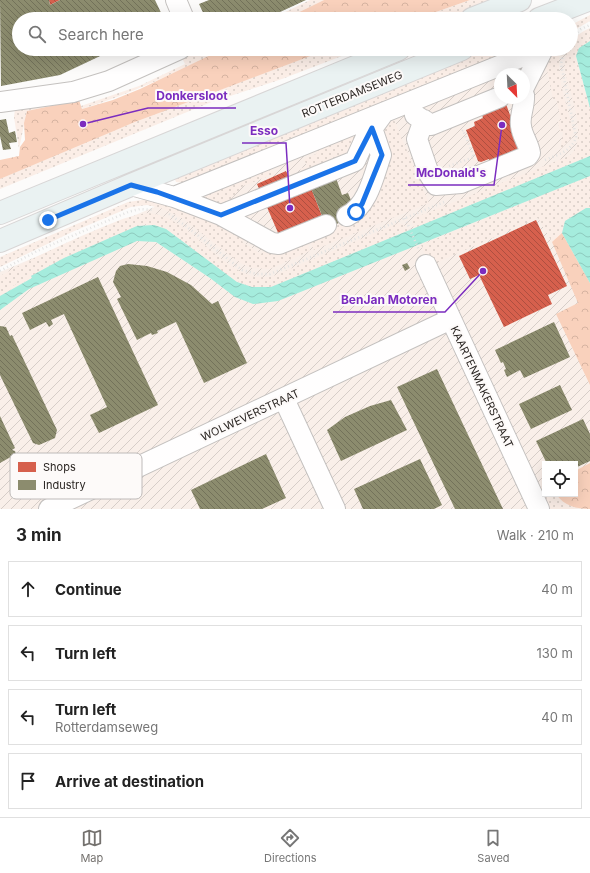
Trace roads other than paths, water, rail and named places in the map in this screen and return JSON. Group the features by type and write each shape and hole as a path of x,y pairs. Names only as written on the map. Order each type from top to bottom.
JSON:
{"main road":[{"path":"490,12 520,0"},
{"path":"557,12 587,0"},
{"path":"0,214 74,182 381,56"},
{"name":"ROTTERDAMSEWEG","path":"0,241 131,185 445,56"}],"street":[{"path":"176,0 181,12"},
{"path":"576,12 587,0"},
{"path":"0,102 73,92 109,81 164,56"},
{"path":"174,197 377,122 401,107 525,56"},
{"path":"530,74 539,56"},
{"path":"401,107 431,125 494,99"},
{"path":"424,120 417,139 434,186 461,183 528,156 530,153 520,121 525,104"},
{"path":"221,215 355,161 377,122"},
{"path":"347,216 356,212 362,204 382,155 377,122"},
{"path":"131,185 174,197 221,215 272,243 279,244 326,225"},
{"name":"KAARTENMAKERSTRAAT","path":"422,258 539,509"},
{"name":"WOLWEVERSTRAAT","path":"142,465 450,319"},
{"path":"284,399 336,509"},
{"name":"WOLWEVERSTRAAT","path":"49,509 70,499"}],"water":[{"path":"590,41 590,108 576,56 578,56 579,48"},
{"path":"590,156 590,176 278,301 253,304 235,297 210,278 156,242 137,241 29,289 0,310 0,296 32,278 31,276 64,258 137,226 154,225 166,229 237,282 252,287 271,287"},
{"path":"586,208 590,208 590,283 562,233 565,221"}],"place":[{"name":"Donkersloot","path":"83,124"},
{"name":"McDonald's","path":"502,125"},
{"name":"Esso","path":"290,208"},
{"name":"BenJan Motoren","path":"483,271"}]}
